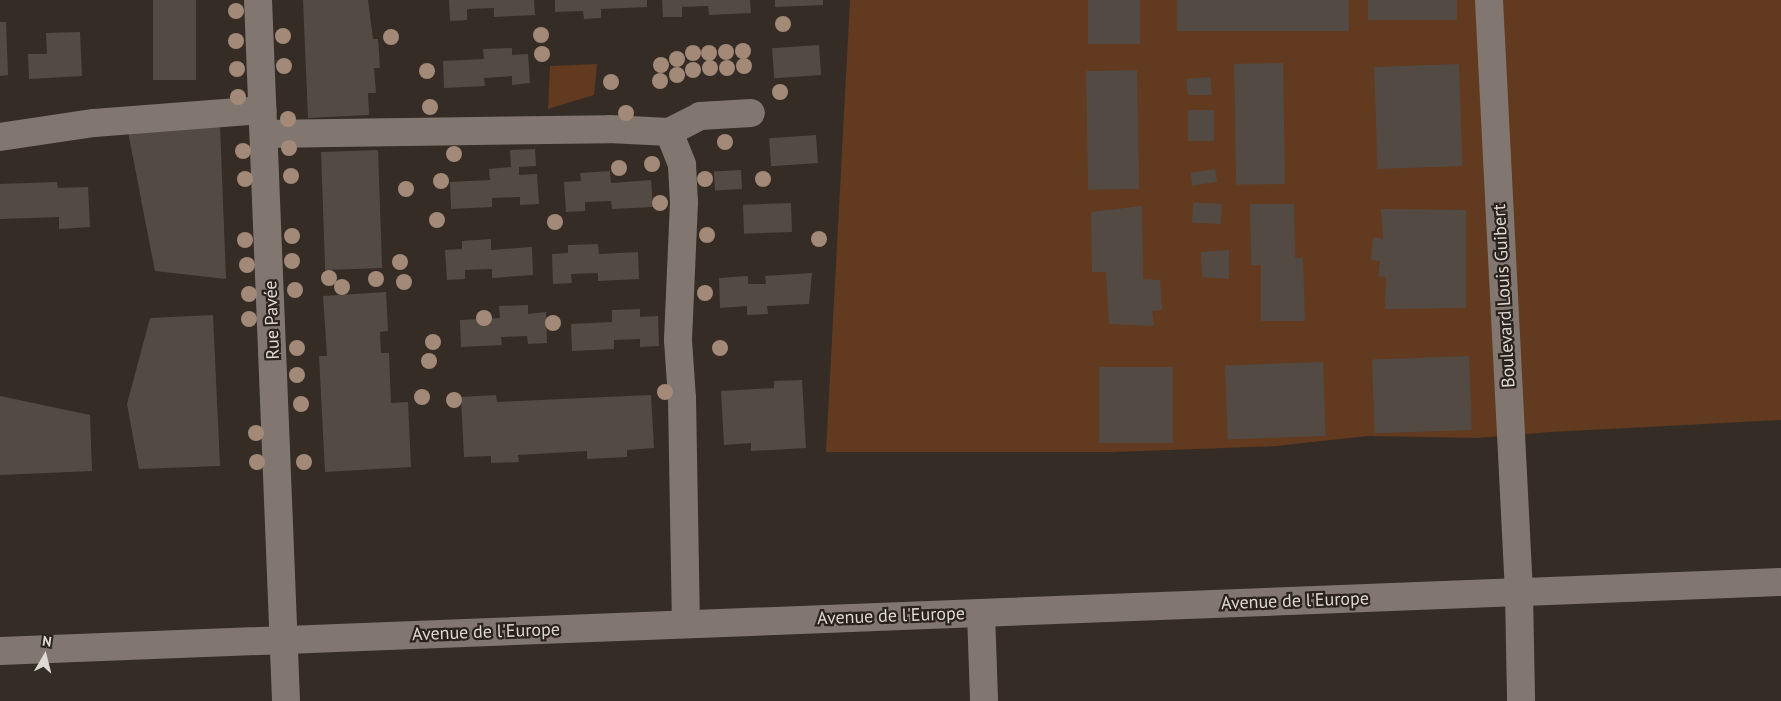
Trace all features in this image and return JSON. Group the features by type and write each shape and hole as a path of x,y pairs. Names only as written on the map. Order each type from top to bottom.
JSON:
{"street":[{"name":"Rue Pavée","path":"258,0 286,701"},
{"name":"Boulevard Louis Guibert","path":"1489,0 1518,593 1521,701"},
{"path":"0,137 94,123 263,122 609,129 669,132 700,116 751,113"},
{"path":"669,132 682,165 684,202 678,340 682,398 686,624"},
{"name":"Avenue de l'Europe","path":"0,650 1781,582"},
{"path":"981,613 984,701"}],"shaded area":[{"path":"850,0 1781,0 1781,420 1551,432 1478,438 1368,436 1276,446 1113,452 826,452"},
{"path":"597,64 594,95 548,109 550,66"}],"building":[{"path":"153,0 196,0 196,80 153,80"},
{"path":"303,0 368,0 373,39 378,39 380,68 374,68 376,93 368,93 369,115 308,118"},
{"path":"449,0 534,0 535,15 494,17 494,8 467,9 467,20 450,21"},
{"path":"555,0 647,0 647,7 601,9 601,18 584,19 583,11 555,12"},
{"path":"662,0 750,0 751,13 709,15 708,6 682,7 682,17 663,17"},
{"path":"775,0 823,0 823,5 775,7"},
{"path":"1088,0 1140,0 1140,44 1088,44"},
{"path":"1177,0 1349,0 1349,31 1177,31"},
{"path":"1368,0 1457,0 1457,20 1368,20"},
{"path":"0,22 6,22 8,75 0,76"},
{"path":"80,32 82,76 29,79 28,54 47,54 46,33"},
{"path":"819,45 821,75 774,78 772,48"},
{"path":"512,48 512,55 528,54 530,83 512,85 512,76 484,78 485,86 444,88 443,61 484,59 483,49"},
{"path":"1283,63 1285,184 1236,185 1234,64"},
{"path":"1459,64 1463,166 1378,169 1374,67"},
{"path":"1137,70 1139,189 1088,190 1086,71"},
{"path":"1210,77 1212,95 1188,95 1186,79"},
{"path":"1188,110 1214,110 1214,141 1188,141"},
{"path":"220,125 226,279 155,271 128,132"},
{"path":"816,135 818,163 771,166 769,138"},
{"path":"535,149 536,166 519,167 519,175 537,174 539,204 520,205 520,197 492,198 492,207 451,209 450,182 490,180 489,169 511,167 510,150"},
{"path":"378,150 382,268 325,270 321,152"},
{"path":"1215,169 1217,182 1192,186 1190,173"},
{"path":"741,170 742,189 715,190 714,171"},
{"path":"610,171 611,183 651,180 653,207 612,209 611,201 585,202 585,211 566,212 564,182 581,181 580,173"},
{"path":"57,182 58,188 88,187 90,227 59,229 59,217 0,219 0,184"},
{"path":"1193,202 1222,204 1221,224 1192,222"},
{"path":"791,203 792,232 744,234 743,205"},
{"path":"1250,204 1294,204 1295,258 1303,258 1305,321 1261,321 1261,265 1251,265"},
{"path":"1142,206 1143,279 1160,280 1162,310 1152,311 1154,326 1109,324 1106,272 1092,272 1091,212"},
{"path":"1381,209 1466,210 1466,308 1385,309 1386,277 1378,276 1380,261 1371,260 1373,237 1383,239"},
{"path":"491,239 491,250 532,247 533,275 492,278 492,269 465,270 465,279 447,280 445,250 462,249 462,241"},
{"path":"598,244 599,254 638,252 639,279 598,281 598,273 571,274 572,283 553,284 552,254 568,253 568,245"},
{"path":"1229,250 1229,279 1202,277 1201,252"},
{"path":"812,273 809,304 767,306 768,314 747,315 747,306 720,308 719,278 748,276 748,284 766,284 765,276"},
{"path":"386,292 388,331 380,332 381,353 389,353 391,403 408,402 411,467 325,472 319,356 327,356 323,296"},
{"path":"528,305 528,314 546,312 547,343 528,344 527,336 501,337 502,345 461,347 460,320 500,318 499,306"},
{"path":"640,309 640,317 658,316 659,346 640,347 640,339 614,340 614,349 572,351 571,324 612,322 612,310"},
{"path":"213,315 220,466 139,469 127,404 150,318"},
{"path":"1469,356 1472,430 1375,433 1372,359"},
{"path":"1323,362 1326,436 1228,439 1225,365"},
{"path":"1099,367 1173,367 1173,443 1099,443"},
{"path":"802,380 806,448 751,451 751,443 724,445 721,391 774,388 774,381"},
{"path":"496,395 497,402 651,395 654,448 627,450 627,457 587,459 587,451 518,455 519,462 491,463 491,456 464,457 461,397"},
{"path":"0,396 90,415 92,471 0,475"}]}
